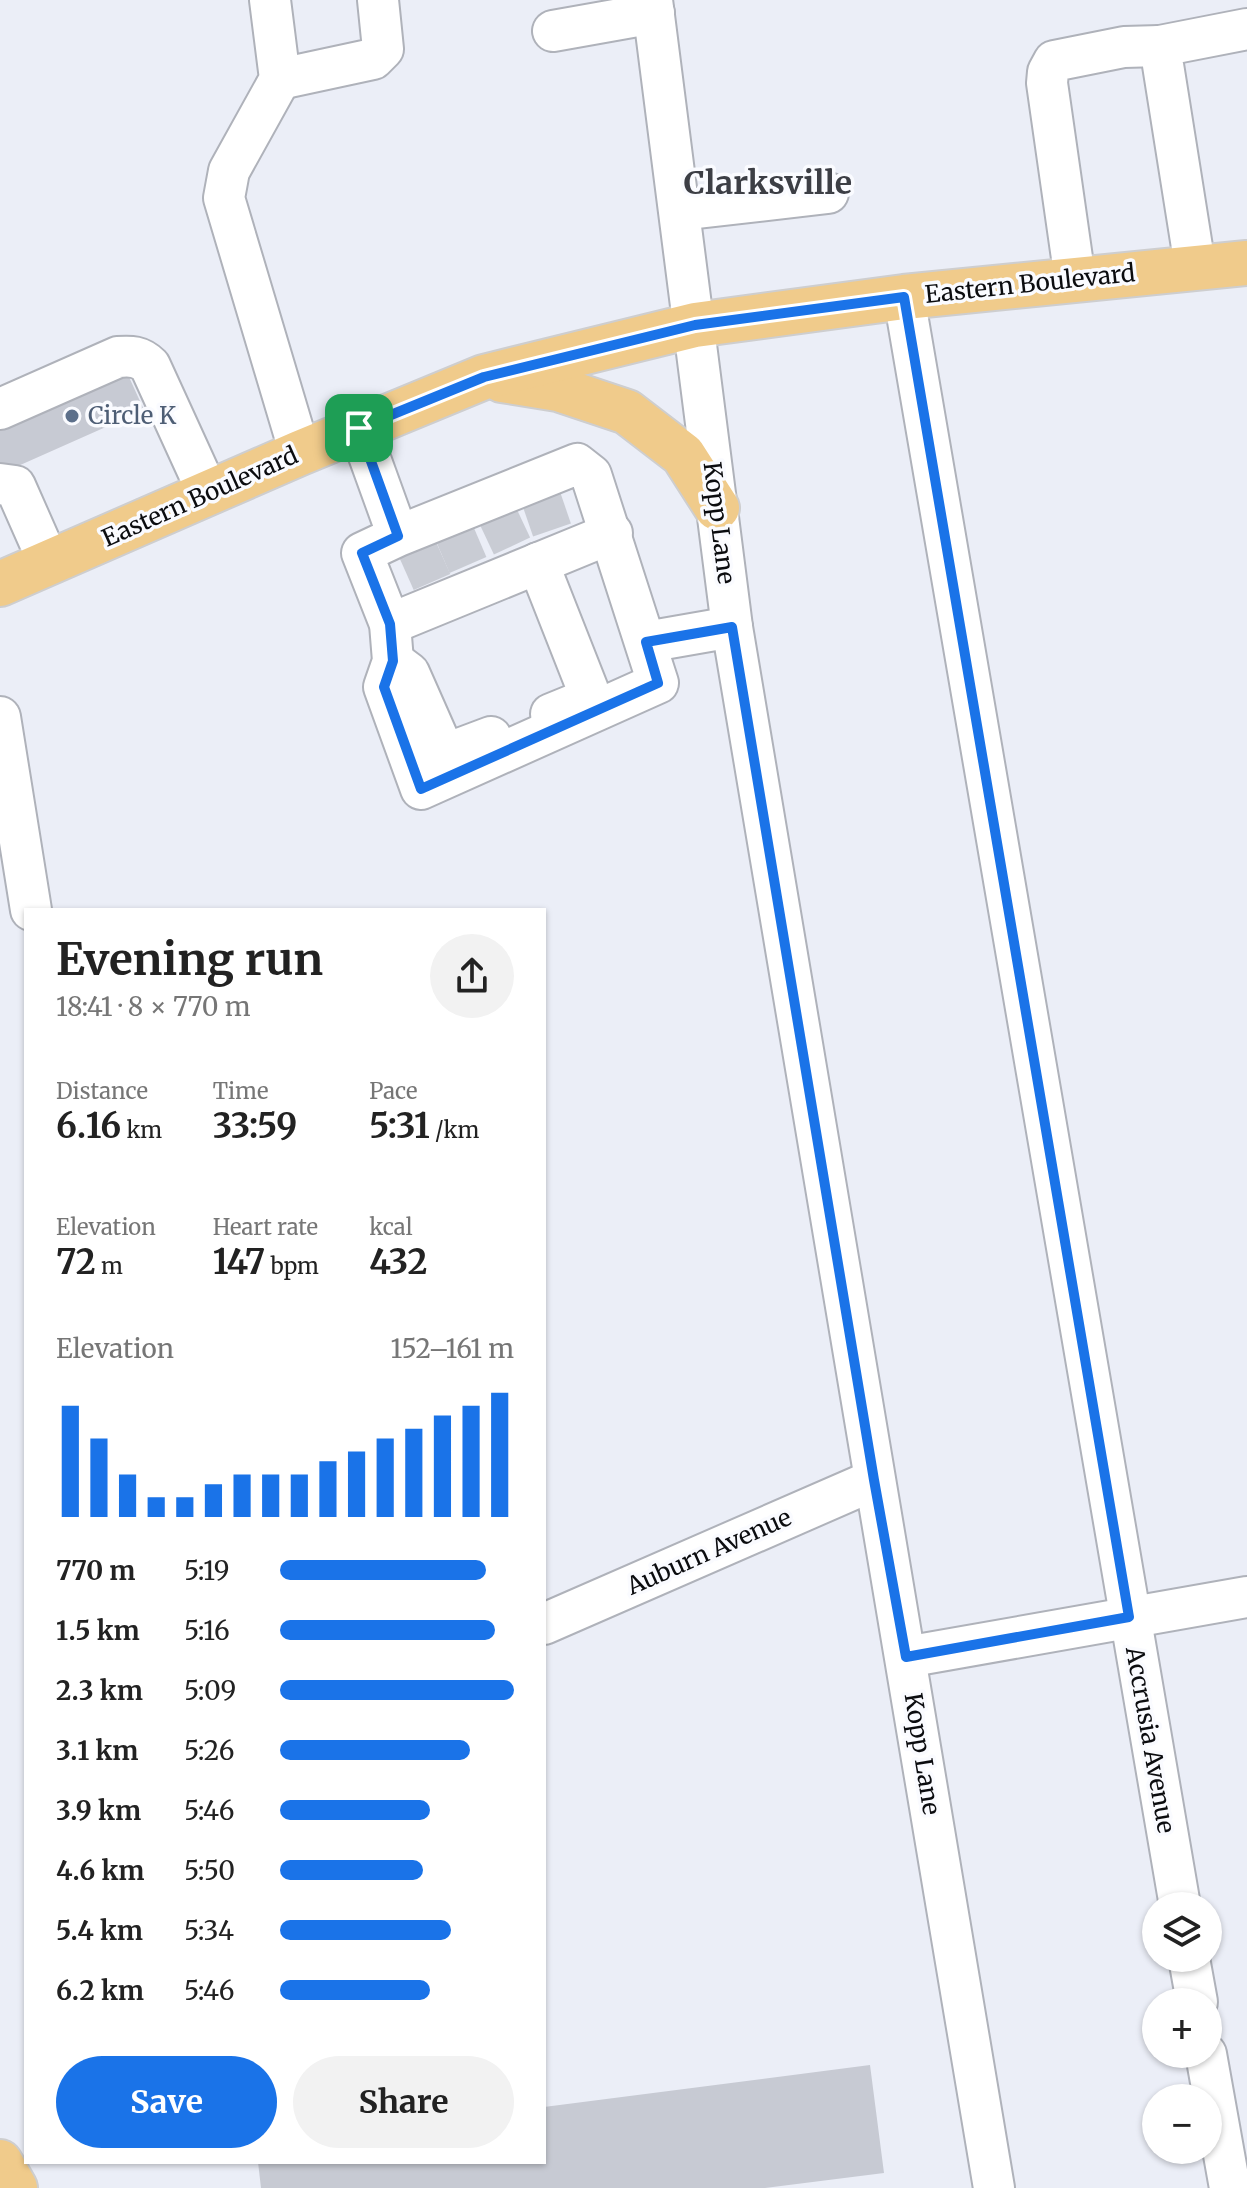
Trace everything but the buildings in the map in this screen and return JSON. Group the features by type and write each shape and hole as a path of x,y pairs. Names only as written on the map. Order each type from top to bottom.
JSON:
{"main road":[{"name":"Eastern Boulevard","path":"0,584 300,453 484,377 695,325 904,297 1247,263"},
{"path":"484,377 558,389 627,412 683,455 717,508"},
{"path":"0,2162 15,2188"}],"street":[{"path":"270,0 280,79 229,171 224,198 300,453"},
{"path":"280,79 373,59 383,49 378,0"},
{"path":"553,31 653,6"},
{"name":"Kopp Lane","path":"653,6 732,627 994,2188"},
{"path":"1075,279 1047,83 1054,61 1124,47 1160,46 1247,29"},
{"path":"1160,46 1195,266"},
{"path":"680,210 828,193"},
{"name":"Accrusia Avenue","path":"904,297 1178,1892"},
{"path":"0,409 118,357 143,359 150,366 208,493"},
{"path":"359,428 438,555"},
{"path":"577,464 591,475 658,683 421,789 384,687 391,642 438,555 527,528 577,464"},
{"path":"0,484 15,486 49,563"},
{"path":"527,528 588,690 578,703 451,752 443,750 409,673 391,642 362,553 438,555 527,528 612,533"},
{"path":"646,642 732,627"},
{"path":"0,717 31,908"},
{"name":"Auburn Avenue","path":"546,1623 874,1480"},
{"path":"906,1657 1247,1597"},
{"path":"1209,2068 1230,2188"}],"tunnel":[{"path":"540,495 552,530"},
{"path":"496,512 512,546"},
{"path":"453,530 468,565"},
{"path":"416,546 432,582"}],"place":[{"name":"Circle K","path":"72,416"}],"district":[{"name":"Clarksville","path":"768,183"}],"route":[{"path":"904,297 1129,1617 906,1657 732,627 646,642 658,683 421,789 384,687 393,661 390,624 362,553 398,536 359,428 484,377 695,325 904,297"}]}
